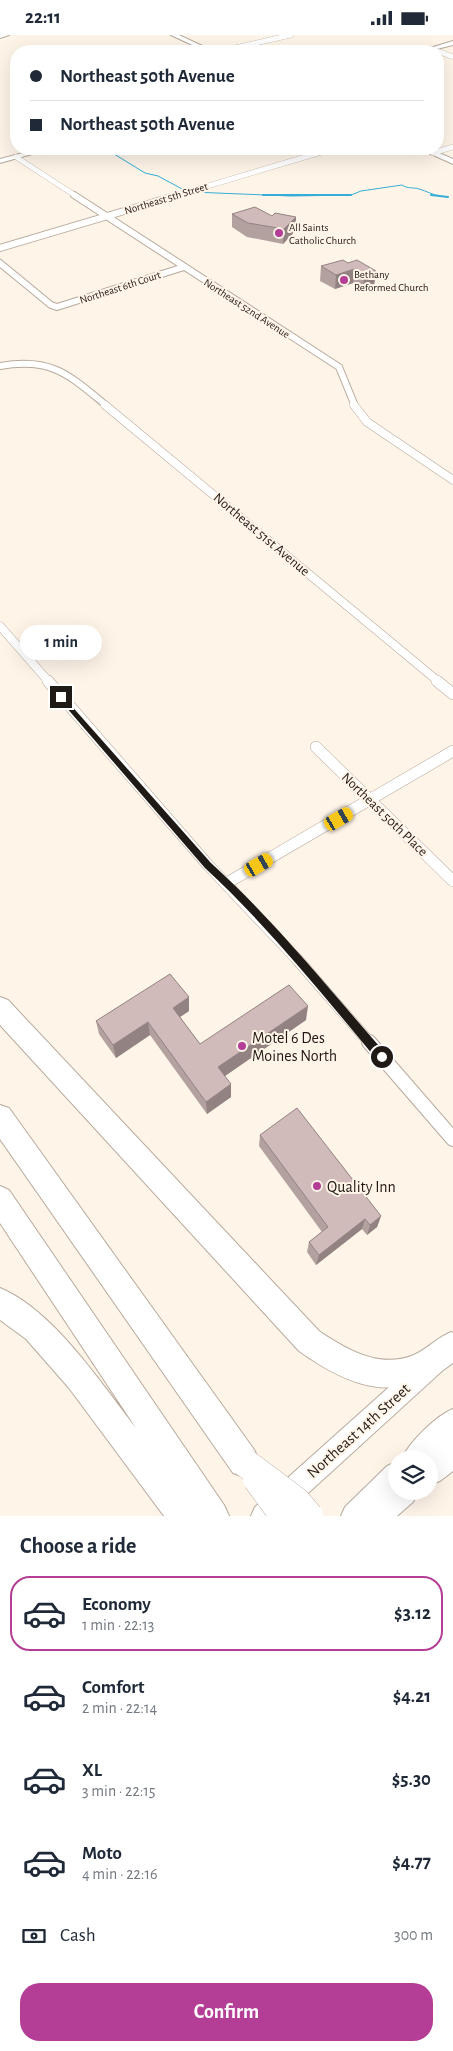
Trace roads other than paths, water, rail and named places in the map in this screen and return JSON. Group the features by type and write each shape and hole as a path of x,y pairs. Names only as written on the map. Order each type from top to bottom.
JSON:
{"highway":[{"path":"0,1008 309,1341 328,1355 366,1373 388,1374 422,1366 452,1346"},
{"path":"0,1117 284,1516"},
{"path":"0,1199 179,1495"},
{"path":"0,1302 36,1329 179,1495 213,1516"},
{"path":"236,1451 296,1501 310,1516"},
{"path":"438,1463 453,1452"},
{"path":"372,1516 391,1500"}],"main road":[{"path":"0,36 6,35"},
{"path":"174,35 196,45"},
{"path":"0,161 24,155"},
{"path":"437,155 453,162"},
{"name":"Northeast 14th Street","path":"264,1516 452,1346"},
{"path":"423,1450 453,1421"},
{"path":"354,1516 388,1483"}],"street":[{"path":"247,45 291,35"},
{"name":"Northeast 5th Street","path":"0,248 312,155"},
{"name":"Northeast 52nd Avenue","path":"16,157 339,367 356,409 367,422 453,480"},
{"name":"Northeast 6th Court","path":"0,263 51,305 57,307 184,267"},
{"name":"Northeast 51st Avenue","path":"0,366 36,363 52,367 69,375 453,693"},
{"path":"0,626 208,865 228,883 296,958 453,1139"},
{"name":"Northeast 50th Place","path":"316,747 453,881"},
{"path":"228,883 453,751"}],"waterway":[{"path":"116,155 145,173 158,176 184,190"},
{"path":"351,195 361,191 402,185 440,196"},
{"path":"191,192 266,195"},
{"path":"266,195 351,195"},
{"path":"266,195 351,195"},
{"path":"431,195 448,197"}],"place":[{"name":"All Saints Catholic Church","path":"279,233"},
{"name":"Bethany Reformed Church","path":"344,280"},
{"name":"Motel 6 Des Moines North","path":"242,1046"},
{"name":"Quality Inn","path":"317,1186"}]}
